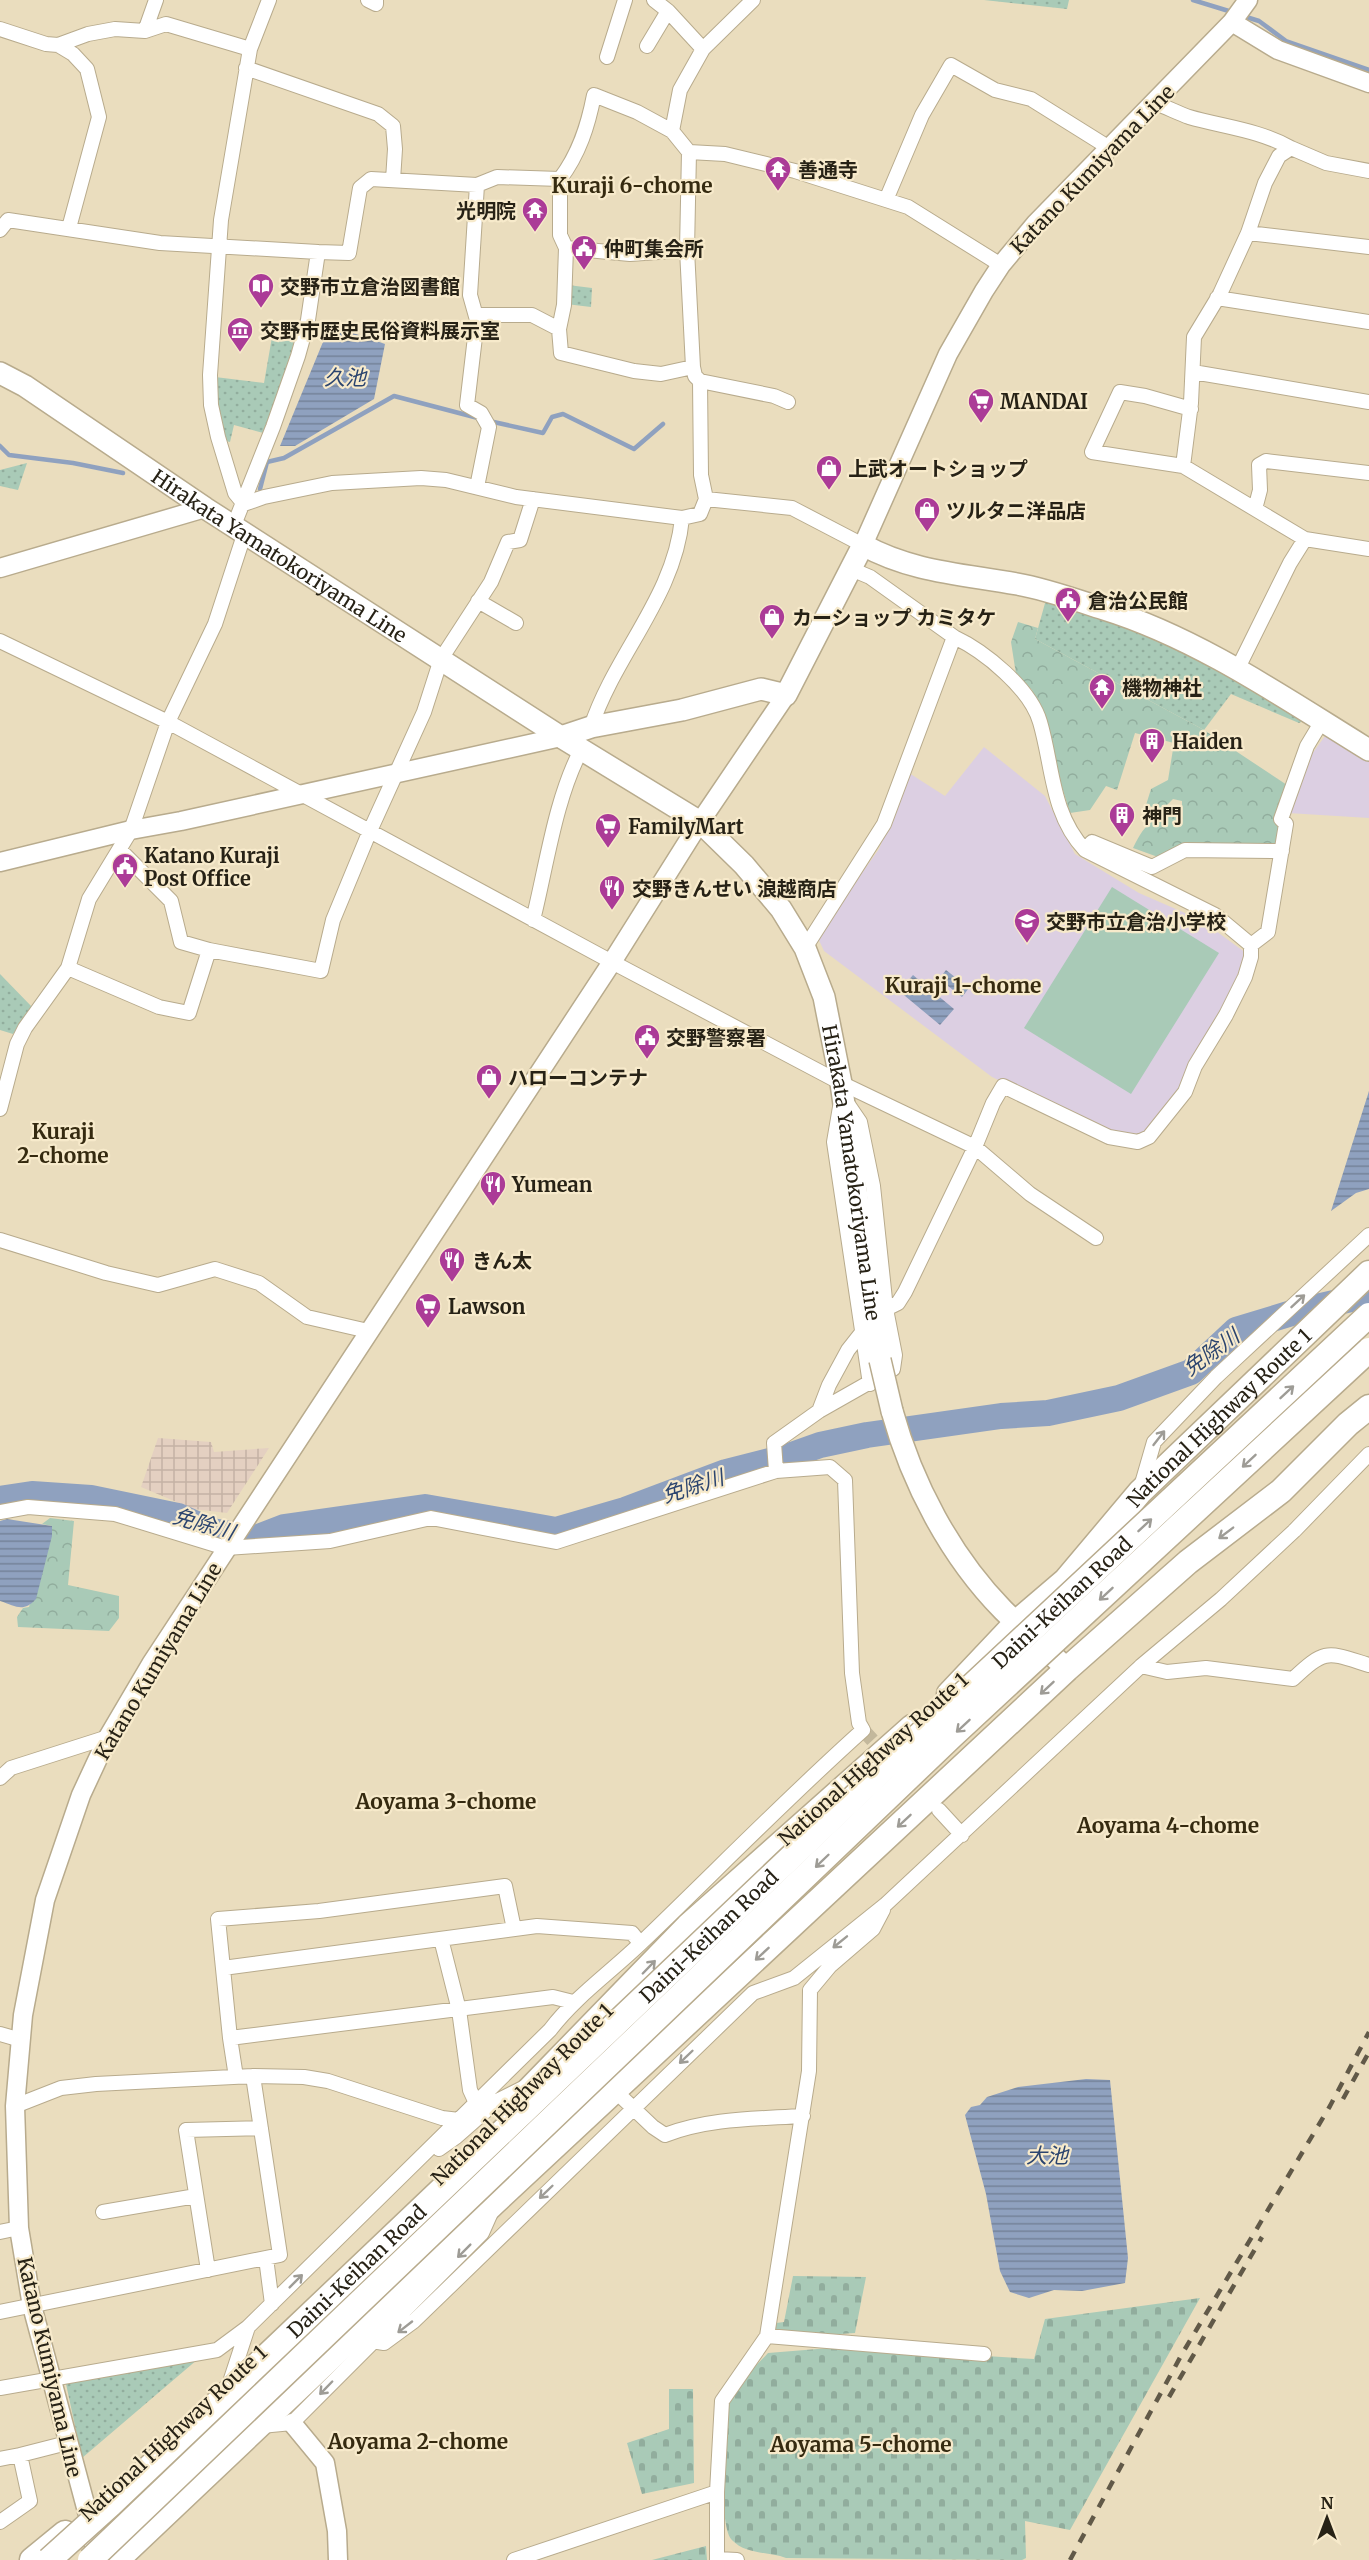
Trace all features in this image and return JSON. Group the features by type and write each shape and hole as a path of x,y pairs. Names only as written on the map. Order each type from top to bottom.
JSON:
{"highway":[{"name":"National Highway Route 1","path":"32,2560 88,2515 231,2379 543,2077 688,1926 943,1699 1017,1622 1066,1580 1140,1492 1282,1354 1369,1274"},
{"path":"1282,1354 1369,1281"},
{"name":"Daini-Keihan Road","path":"49,2560 120,2496 931,1724 1369,1315"},
{"name":"Daini-Keihan Road","path":"90,2560 952,1736 1369,1350"},
{"path":"117,2560 495,2202 1067,1669 1188,1562 1281,1491 1369,1403"},
{"path":"1348,1424 1369,1407"}],"main road":[{"path":"1240,12 1278,50 1369,83"},
{"name":"Katano Kumiyama Line","path":"863,545 948,354 984,291 1002,265 1036,223 1111,149 1240,12"},
{"name":"Hirakata Yamatokoriyama Line","path":"0,373 25,386 205,508 561,737 700,822 744,865 781,909 805,948 824,996 842,1090 880,1360 896,1425 919,1486 960,1557 1002,1609 1067,1669"},
{"path":"0,568 205,508"},
{"path":"0,862 131,830 561,737 591,727 682,710 761,689 786,695 863,545 882,555 923,570 1020,584 1107,609 1238,668 1369,750"},
{"name":"Katano Kumiyama Line","path":"97,2560 88,2515 32,2306 19,2228 8,2110 45,1900 81,1795 108,1737 151,1664 612,962 700,822 786,695"},
{"path":"292,2423 325,2463 338,2531 338,2560"}],"street":[{"path":"146,31 156,0"},
{"path":"244,504 235,493 210,405 214,310 221,245 221,220 246,68 250,49 269,0"},
{"path":"369,0 376,4 376,0"},
{"path":"607,57 625,0"},
{"path":"654,0 668,11 703,49"},
{"path":"672,131 680,90 703,49 753,0"},
{"path":"647,46 668,11"},
{"path":"0,28 46,44 58,45 88,34 115,29 146,31 166,24 250,49"},
{"path":"58,45 73,54 87,69 99,117 69,228"},
{"path":"886,200 922,115 951,65 995,90 1031,99 1111,149"},
{"path":"246,68 378,114 393,126 395,148 393,180"},
{"path":"693,367 661,374 634,371 561,353 559,329 564,304 566,248 560,235 560,179 574,161 584,136 594,95 637,112 672,131 689,152 687,250 695,376 700,381 774,396 788,402"},
{"path":"1155,103 1189,117 1274,138 1326,163 1369,171"},
{"path":"1183,466 1191,409 1194,337 1217,298 1248,233 1265,183 1279,156 1291,148"},
{"path":"689,152 725,154 795,171 908,207 1002,265"},
{"path":"0,230 8,220 160,243 349,253 360,188 371,179 477,185 497,177 560,179"},
{"path":"477,185 470,295 477,320 467,405 485,419 489,427 477,487"},
{"path":"1248,233 1369,247"},
{"path":"566,248 630,254 687,250"},
{"path":"0,1108 17,1044 68,968 89,899 131,830 168,722 216,624 244,504 276,419 308,320 318,252"},
{"path":"1217,298 1369,322"},
{"path":"476,315 532,315 559,329"},
{"path":"1192,372 1369,402"},
{"path":"244,504 264,497 332,483 421,478 446,480 516,497 682,518 700,514 706,499 701,475 700,381"},
{"path":"1191,409 1145,396 1120,392 1092,452 1183,466 1305,539 1369,549"},
{"path":"1255,509 1260,490 1259,465 1266,461 1369,473"},
{"path":"120,850 171,901 181,942 209,950 321,971 333,920 369,833 424,712 441,659 491,582 508,542 520,540 533,499"},
{"path":"706,499 792,508 863,545"},
{"path":"591,727 599,704 619,664 657,601 673,565 680,542 682,518"},
{"path":"1238,668 1290,563 1305,539"},
{"path":"851,568 870,577 1002,669 1032,705 1040,721 1056,800 1078,843 1085,850 1215,915 1251,945"},
{"path":"478,602 516,623"},
{"path":"805,948 884,824 954,637"},
{"path":"0,641 168,722 369,833 612,962 842,1090 975,1147 1030,1194 1096,1238"},
{"path":"1251,945 1268,932 1286,824 1281,819 1307,746 1322,721"},
{"path":"533,920 562,798 571,768 582,748"},
{"path":"1085,850 1092,842 1152,867 1185,850 1282,851"},
{"path":"886,1309 898,1303 905,1292 1003,1086 1109,1137 1138,1142 1149,1137 1185,1092 1195,1066 1226,1015 1245,977 1251,957 1251,945"},
{"path":"68,968 159,1007 189,1013 209,950"},
{"path":"776,1471 774,1443 819,1412 893,1369 895,1355 886,1309 873,1186 860,1122 842,1090"},
{"path":"842,1090 834,1142 870,1384"},
{"path":"1140,1492 1154,1442 1216,1377 1369,1235"},
{"path":"0,1240 106,1273 158,1285 215,1269 259,1282 308,1317 368,1331"},
{"path":"819,1412 829,1385 843,1359 863,1331"},
{"path":"372,2341 384,2343 414,2321 753,1993 794,1978 885,1905 1141,1666 1221,1599 1294,1531 1369,1454"},
{"path":"0,1512 28,1507 116,1514 228,1545 330,1541 431,1518 556,1542 776,1471 830,1467 845,1480 852,1673 859,1723 863,1730 767,1819 640,1944 573,2002 550,2030 248,2327 217,2350 0,2388"},
{"path":"1141,1666 1167,1672 1206,1668 1293,1679 1316,1658 1333,1654 1369,1665"},
{"path":"0,1778 11,1768 108,1737"},
{"path":"939,1810 962,1835"},
{"path":"236,2077 218,1919 319,1911 505,1886 514,1929"},
{"path":"737,2560 717,2560 717,2492 722,2401 767,2336 809,2071 810,1990 830,1966 873,1929 885,1905"},
{"path":"223,1968 537,1926 632,1933 640,1944"},
{"path":"441,1939 459,2010 470,2090 476,2103"},
{"path":"230,2038 553,1997 573,2002"},
{"path":"550,2030 653,2127 665,2134 685,2127 743,2118 803,2116"},
{"path":"0,2034 21,2040"},
{"path":"8,2110 61,2088 96,2084 253,2076 304,2077 328,2081 442,2118 459,2120"},
{"path":"0,2312 280,2255 253,2076"},
{"path":"410,2169 456,2137 497,2101 543,2077"},
{"path":"208,2270 186,2130 261,2128"},
{"path":"103,2212 196,2196"},
{"path":"259,2427 292,2423 482,2233 495,2202"},
{"path":"0,2232 19,2228"},
{"path":"266,2258 272,2304"},
{"path":"231,2379 248,2327"},
{"path":"767,2336 984,2354"},
{"path":"0,2459 67,2443"},
{"path":"0,2522 30,2501 20,2455"},
{"path":"514,2560 717,2492"}],"shaded area":[{"path":"1328,732 1369,757 1369,818 1288,813 1309,758"},
{"name":"交野市立倉治小学校","path":"984,747 1045,796 1075,854 1139,893 1201,920 1246,953 1224,1009 1180,1088 1146,1134 1111,1133 992,1077 824,951 817,936 879,849 909,773 945,796"},
{"path":"158,1438 211,1442 214,1452 269,1448 227,1513 193,1509 141,1487"}],"green space":[{"path":"984,0 1069,0 1067,9"},
{"path":"568,285 592,288 591,307 566,304"},
{"path":"272,337 294,342 267,434 234,425 230,442 222,440 217,418 215,377 264,383"},
{"path":"27,463 18,490 0,486 0,470"},
{"path":"1047,596 1165,637 1307,719 1299,723 1231,694 1204,730 1035,639"},
{"name":"機物神社","path":"1018,622 1038,628 1035,639 1204,730 1287,785 1277,846 1158,857 1133,848 1143,831 1152,822 1182,810 1182,801 1173,799 1162,810 1146,805 1151,789 1168,780 1174,743 1135,733 1117,790 1106,786 1090,810 1070,813 1032,690 1016,674 1011,642"},
{"path":"1112,887 1219,953 1131,1094 1024,1028"},
{"path":"0,974 33,1008 13,1034 0,1030"},
{"path":"50,1518 74,1521 68,1585 119,1596 119,1618 109,1631 18,1627 17,1617 23,1608 29,1607 52,1526 42,1524"},
{"path":"793,2276 866,2277 855,2333 811,2336 776,2332 776,2323 784,2322"},
{"path":"1200,2298 1070,2530 1025,2521 1026,2558 1022,2560 786,2558 743,2548 731,2539 727,2530 723,2493 723,2447 727,2409 737,2387 768,2353 842,2347 1034,2359 1045,2319"},
{"path":"198,2359 82,2458 66,2384"},
{"path":"669,2389 693,2389 694,2483 642,2494 627,2443 669,2429"},
{"path":"706,2546 707,2560 652,2560"}],"water":[{"name":"久池","path":"330,325 385,344 374,399 295,446 280,446"},
{"path":"946,970 969,988 962,997 939,979"},
{"path":"913,975 954,1009 940,1025 899,991"},
{"path":"1369,1091 1369,1189 1356,1193 1331,1211"},
{"path":"7,1519 52,1526 52,1536 36,1599 23,1607 0,1601 0,1521"},
{"name":"大池","path":"1086,2079 1110,2080 1128,2258 1125,2283 1082,2291 1054,2290 1029,2298 1010,2292 1000,2271 986,2194 965,2115 971,2107 980,2105 987,2097 1018,2087"}],"waterway":[{"path":"1193,0 1232,12"},
{"path":"1243,16 1259,21 1286,41 1369,70"},
{"path":"260,489 267,462 284,458 394,396 478,418"},
{"path":"489,421 543,433 552,417 563,414 634,449 663,424"},
{"path":"0,446 9,455 73,463 123,473"},
{"name":"免除川","path":"0,1499 32,1494 91,1498 178,1516 212,1531 256,1538 284,1527 425,1507 556,1530 625,1510 726,1472 789,1456 820,1445 867,1435 1001,1416 1048,1413 1119,1398 1191,1372 1236,1330 1295,1312 1369,1295"}],"tunnel":[{"path":"863,1730 888,1757"}],"railway":[{"path":"1070,2560 1182,2354 1330,2106 1369,2032"},
{"path":"1343,2099 1369,2052"},
{"path":"1169,2397 1262,2237"}],"place":[{"name":"善通寺","path":"778,192"},
{"name":"光明院","path":"535,233"},
{"name":"仲町集会所","path":"584,271"},
{"name":"交野市立倉治図書館","path":"261,309"},
{"name":"交野市歴史民俗資料展示室","path":"240,353"},
{"name":"MANDAI","path":"981,424"},
{"name":"上武オートショップ","path":"829,491"},
{"name":"ツルタニ洋品店","path":"927,533"},
{"name":"倉治公民館","path":"1068,623"},
{"name":"カーショップ カミタケ","path":"772,640"},
{"name":"機物神社","path":"1102,710"},
{"name":"Haiden","path":"1152,764"},
{"name":"神門","path":"1122,838"},
{"name":"FamilyMart","path":"608,849"},
{"name":"Katano Kuraji Post Office","path":"125,889"},
{"name":"交野きんせい 浪越商店","path":"612,911"},
{"name":"交野市立倉治小学校","path":"1027,944"},
{"name":"交野警察署","path":"647,1060"},
{"name":"ハローコンテナ","path":"489,1100"},
{"name":"Yumean","path":"493,1207"},
{"name":"きん太","path":"452,1283"},
{"name":"Lawson","path":"428,1329"}],"district":[{"name":"Kuraji 6-chome","path":"632,185"},
{"name":"Kuraji 1-chome","path":"963,985"},
{"name":"Kuraji 2-chome","path":"63,1143"},
{"name":"Aoyama 3-chome","path":"446,1801"},
{"name":"Aoyama 4-chome","path":"1168,1825"},
{"name":"Aoyama 2-chome","path":"418,2441"},
{"name":"Aoyama 5-chome","path":"861,2444"}]}
